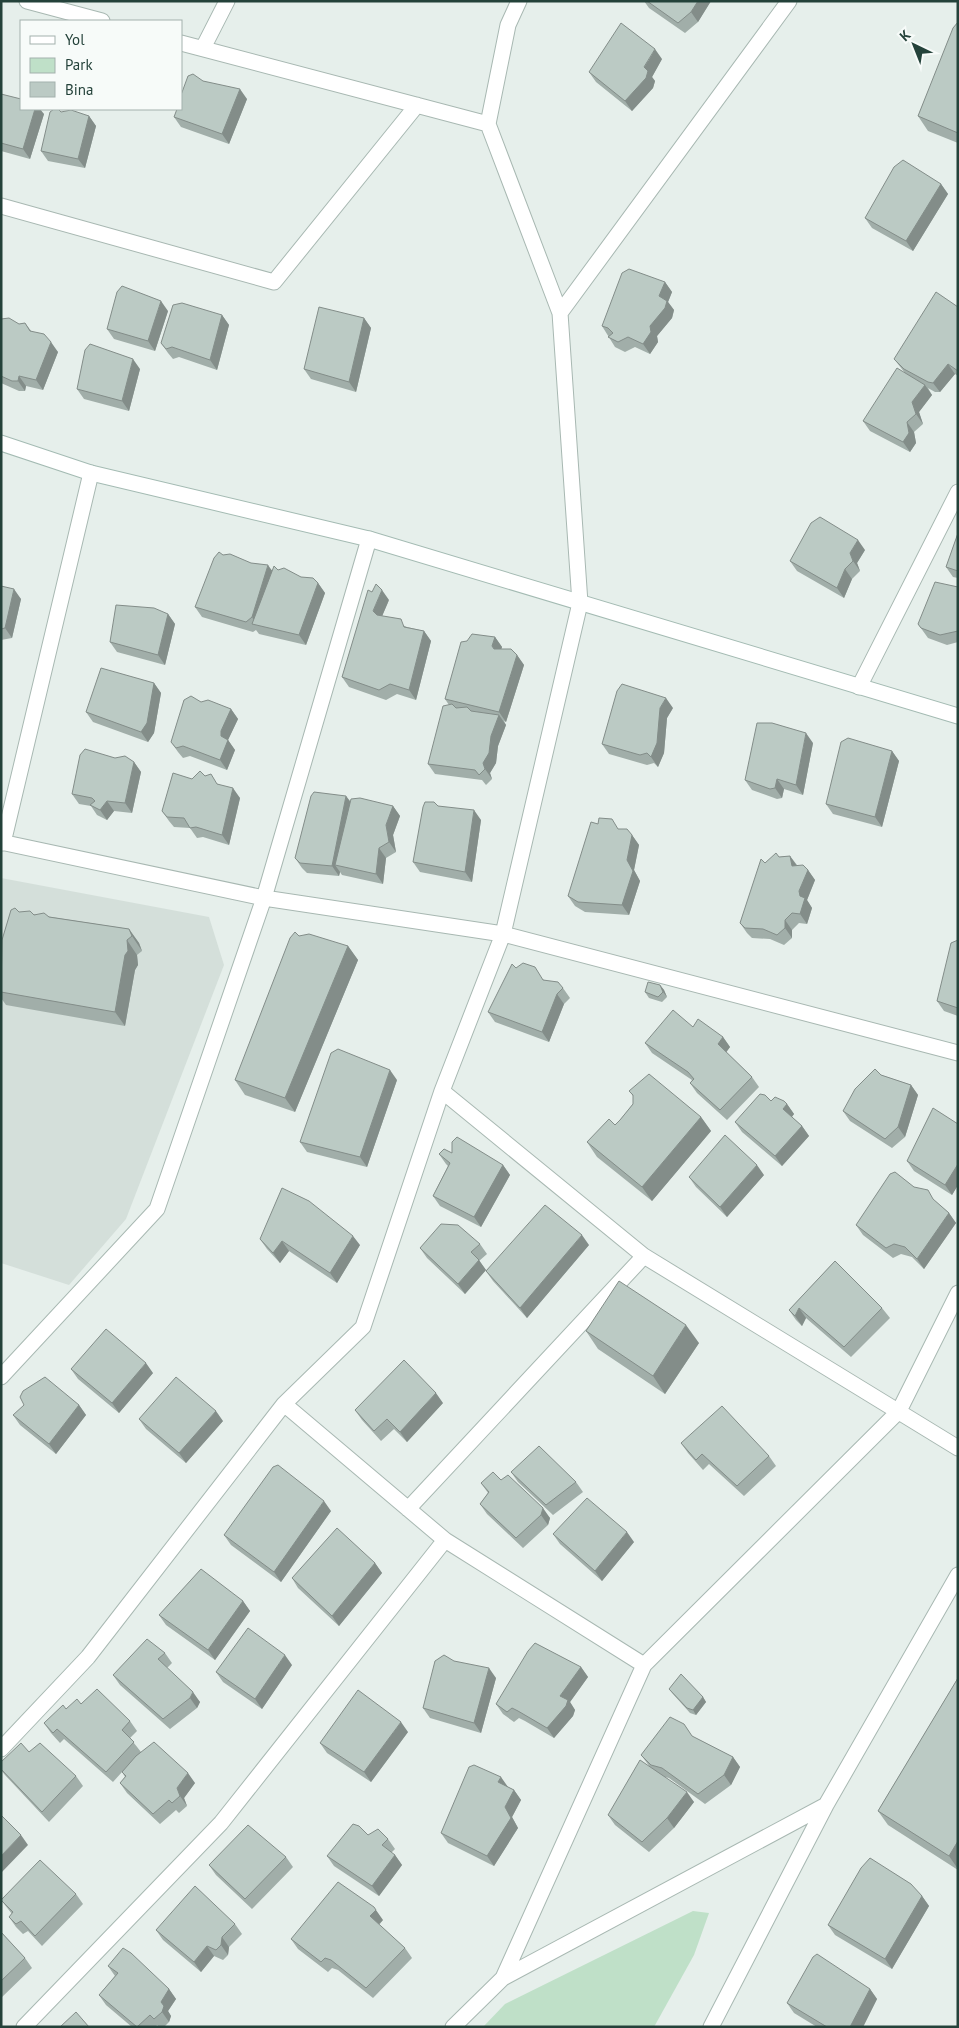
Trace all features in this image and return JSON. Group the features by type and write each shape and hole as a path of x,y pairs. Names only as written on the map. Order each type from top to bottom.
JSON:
{"street":[{"path":"27,1 98,20"},
{"path":"203,48 227,1"},
{"path":"1,1749 88,1657 284,1404 363,1327 442,1092 503,934 580,603 560,313 488,124 508,25 519,1"},
{"path":"560,313 789,1"},
{"path":"182,42 488,124"},
{"path":"1,206 274,282 416,105"},
{"path":"1,443 90,473 369,540 958,716"},
{"path":"90,473 2,842 264,898 503,934 958,1053"},
{"path":"860,687 958,492"},
{"path":"1,1377 157,1209 264,898 369,540"},
{"path":"442,1092 644,1256 958,1448"},
{"path":"408,1509 644,1256"},
{"path":"502,1978 644,1665 899,1411 958,1293"},
{"path":"284,1404 445,1540 644,1665"},
{"path":"24,2027 221,1823 445,1540"},
{"path":"711,2027 826,1805 958,1575"},
{"path":"452,2027 502,1978 826,1805"}],"shaded area":[{"path":"1,878 209,917 224,965 126,1219 69,1285 1,1263"}],"green space":[{"path":"693,1911 709,1913 694,1955 654,2027 483,2027 505,2004"}],"building":[{"path":"647,1 698,1 691,12 678,23"},
{"path":"958,22 958,133 918,116 953,28"},
{"path":"621,23 655,49 644,67 648,71 646,78 625,101 589,72"},
{"path":"193,74 203,81 240,89 222,134 174,117 177,110 182,110 182,92 188,76"},
{"path":"1,94 20,99 20,110 35,110 23,149 1,143"},
{"path":"53,110 61,112 71,110 89,116 78,159 41,151 50,112"},
{"path":"903,160 941,184 906,241 865,218 894,167"},
{"path":"629,269 665,282 659,296 667,301 665,308 650,326 651,332 643,344 628,337 618,342 608,337 613,333 608,328 602,326 622,273"},
{"path":"122,286 161,301 148,341 107,329 117,292"},
{"path":"936,292 958,307 958,371 948,364 933,383 904,369 894,359"},
{"path":"182,303 222,315 210,360 172,347 166,349 161,343 173,305"},
{"path":"319,307 364,318 349,382 304,369"},
{"path":"9,318 19,324 25,323 30,331 44,334 51,342 36,380 19,376 18,381 12,381 1,376 1,319"},
{"path":"90,344 133,359 122,401 77,389 85,350"},
{"path":"897,368 925,385 912,402 916,414 907,422 909,433 903,442 863,421"},
{"path":"820,517 858,540 850,553 853,561 845,569 837,588 790,561 811,523"},
{"path":"958,533 958,571 946,567"},
{"path":"219,552 223,555 230,554 251,563 268,565 252,617 246,622 195,607 214,558"},
{"path":"274,566 278,570 284,568 301,577 313,578 318,583 299,635 252,624"},
{"path":"935,582 958,587 958,631 940,635 921,628 918,624"},
{"path":"376,584 382,590 373,611 377,615 401,619 404,627 424,631 409,690 390,684 379,690 342,677 368,590 372,592"},
{"path":"1,586 14,589 5,628 1,629"},
{"path":"116,605 154,608 168,614 158,655 110,642"},
{"path":"472,634 495,637 492,646 494,649 511,649 517,655 499,712 445,699 461,642 467,641"},
{"path":"101,668 154,683 147,723 141,732 86,712"},
{"path":"622,684 666,698 660,708 657,743 651,757 647,753 640,755 602,744 617,691"},
{"path":"191,696 201,702 208,700 231,709 221,731 221,736 228,740 220,760 183,746 176,748 171,742 184,700"},
{"path":"452,704 456,708 467,707 471,711 499,715 491,736 489,753 483,763 485,769 479,775 475,770 428,764 443,706"},
{"path":"757,723 772,723 806,733 796,785 777,779 775,788 770,789 745,780"},
{"path":"848,738 892,751 875,817 826,804 841,742"},
{"path":"85,749 115,758 125,756 134,762 125,803 107,801 100,810 90,805 95,801 92,798 72,794 80,755"},
{"path":"200,771 205,776 211,774 217,784 233,788 222,835 196,827 190,828 184,818 167,817 162,811 173,773 192,779"},
{"path":"314,792 346,796 332,866 300,863 295,858 311,796"},
{"path":"360,798 393,806 386,825 389,842 379,848 376,874 335,865 351,799"},
{"path":"425,802 434,802 438,806 474,810 465,872 413,862"},
{"path":"599,818 612,819 618,829 627,829 632,835 627,860 633,871 622,905 578,902 568,896 591,822 598,824"},
{"path":"776,853 779,857 790,856 792,866 803,865 808,870 799,891 800,896 805,898 800,914 792,913 785,920 785,928 777,935 763,929 745,928 740,923 761,859 765,863"},
{"path":"15,908 19,912 30,911 34,915 44,913 49,917 129,929 132,936 127,940 128,951 125,955 115,1012 1,992 2,940 11,910"},
{"path":"295,932 299,936 309,934 348,946 285,1098 235,1080 290,938"},
{"path":"958,940 958,1008 937,1001 951,943"},
{"path":"523,963 535,967 543,980 558,982 563,988 557,994 542,1032 488,1012 512,964 516,968"},
{"path":"648,982 660,985 663,992 658,997 645,992"},
{"path":"673,1010 693,1027 698,1019 723,1037 718,1044 752,1077 720,1110 690,1083 694,1079 688,1072 645,1043"},
{"path":"338,1049 390,1070 360,1157 300,1142 331,1053"},
{"path":"875,1069 881,1075 911,1085 898,1127 885,1139 843,1111 855,1089"},
{"path":"649,1074 701,1117 642,1187 587,1142 609,1119 615,1125 620,1120 633,1104 633,1095 629,1091"},
{"path":"760,1094 765,1095 771,1101 775,1097 784,1101 787,1104 783,1109 802,1126 775,1156 735,1122"},
{"path":"933,1108 958,1124 958,1164 945,1185 907,1161"},
{"path":"725,1135 757,1165 720,1207 689,1177"},
{"path":"457,1137 503,1165 474,1217 433,1196 450,1163 439,1154 444,1149 452,1153 452,1142"},
{"path":"895,1172 914,1187 928,1190 933,1199 949,1213 917,1259 905,1247 894,1244 886,1248 856,1225 890,1174"},
{"path":"282,1188 309,1201 353,1236 330,1273 282,1241 273,1253 260,1239"},
{"path":"545,1205 582,1235 520,1308 486,1271"},
{"path":"441,1224 458,1225 480,1244 471,1252 479,1260 458,1284 420,1248"},
{"path":"835,1261 882,1308 844,1347 799,1308 795,1316 789,1310"},
{"path":"619,1281 686,1325 653,1376 586,1331"},
{"path":"106,1329 146,1363 112,1403 71,1369"},
{"path":"404,1360 436,1393 400,1432 387,1419 374,1431 355,1410"},
{"path":"45,1377 79,1405 49,1444 13,1415 24,1405 20,1397 23,1391"},
{"path":"176,1377 216,1411 179,1453 139,1419"},
{"path":"722,1406 769,1456 737,1486 702,1454 696,1460 681,1443"},
{"path":"539,1446 576,1482 546,1505 511,1472"},
{"path":"278,1465 324,1501 274,1572 224,1535 273,1467"},
{"path":"493,1472 501,1480 508,1475 543,1508 541,1515 516,1538 480,1504 489,1492 481,1483"},
{"path":"587,1498 627,1532 595,1571 553,1534"},
{"path":"337,1528 375,1563 332,1616 292,1578"},
{"path":"201,1569 243,1601 208,1650 159,1615"},
{"path":"248,1628 285,1655 255,1699 216,1672"},
{"path":"147,1639 165,1653 158,1659 193,1692 190,1698 163,1719 113,1675"},
{"path":"535,1643 581,1667 560,1696 568,1700 566,1706 547,1728 512,1708 507,1712 496,1704 528,1651"},
{"path":"444,1655 454,1661 489,1668 474,1723 423,1708 435,1661"},
{"path":"681,1674 703,1697 693,1710 687,1708 669,1689"},
{"path":"958,1678 958,1841 949,1856 878,1811"},
{"path":"97,1689 130,1721 122,1730 134,1742 106,1772 57,1729 53,1733 44,1723 63,1705 66,1709 77,1699 81,1704"},
{"path":"358,1690 401,1722 364,1772 320,1743"},
{"path":"670,1717 684,1724 692,1736 733,1757 724,1775 698,1794 662,1768 651,1765 641,1755"},
{"path":"154,1742 188,1773 177,1788 180,1796 172,1803 169,1800 153,1814 120,1783 126,1776 122,1772 136,1756"},
{"path":"21,1743 29,1752 40,1743 76,1776 42,1812 1,1769 1,1762"},
{"path":"640,1760 687,1792 667,1818 642,1842 608,1815"},
{"path":"474,1765 501,1777 498,1782 514,1790 505,1807 511,1818 487,1856 441,1833 469,1767"},
{"path":"1,1815 21,1835 1,1856"},
{"path":"353,1824 359,1826 368,1835 378,1829 388,1839 382,1845 395,1855 372,1886 327,1856"},
{"path":"248,1825 286,1857 245,1899 209,1865"},
{"path":"870,1858 911,1884 922,1896 885,1959 828,1925 861,1868"},
{"path":"40,1860 76,1894 35,1936 21,1921 16,1924 9,1917 13,1912 1,1900"},
{"path":"338,1882 374,1907 376,1910 370,1916 405,1948 366,1988 331,1960 325,1958 321,1962 291,1939"},
{"path":"195,1886 235,1924 222,1937 221,1945 216,1950 207,1946 194,1962 156,1930"},
{"path":"1,1932 25,1958 1,1981"},
{"path":"123,1948 131,1953 169,1989 161,2002 164,2006 162,2012 154,2019 150,2015 137,2027 99,1995 118,1973 108,1966"},
{"path":"817,1954 870,1989 850,2027 827,2027 787,2003 813,1957"},
{"path":"76,2012 89,2027 60,2027"}]}
